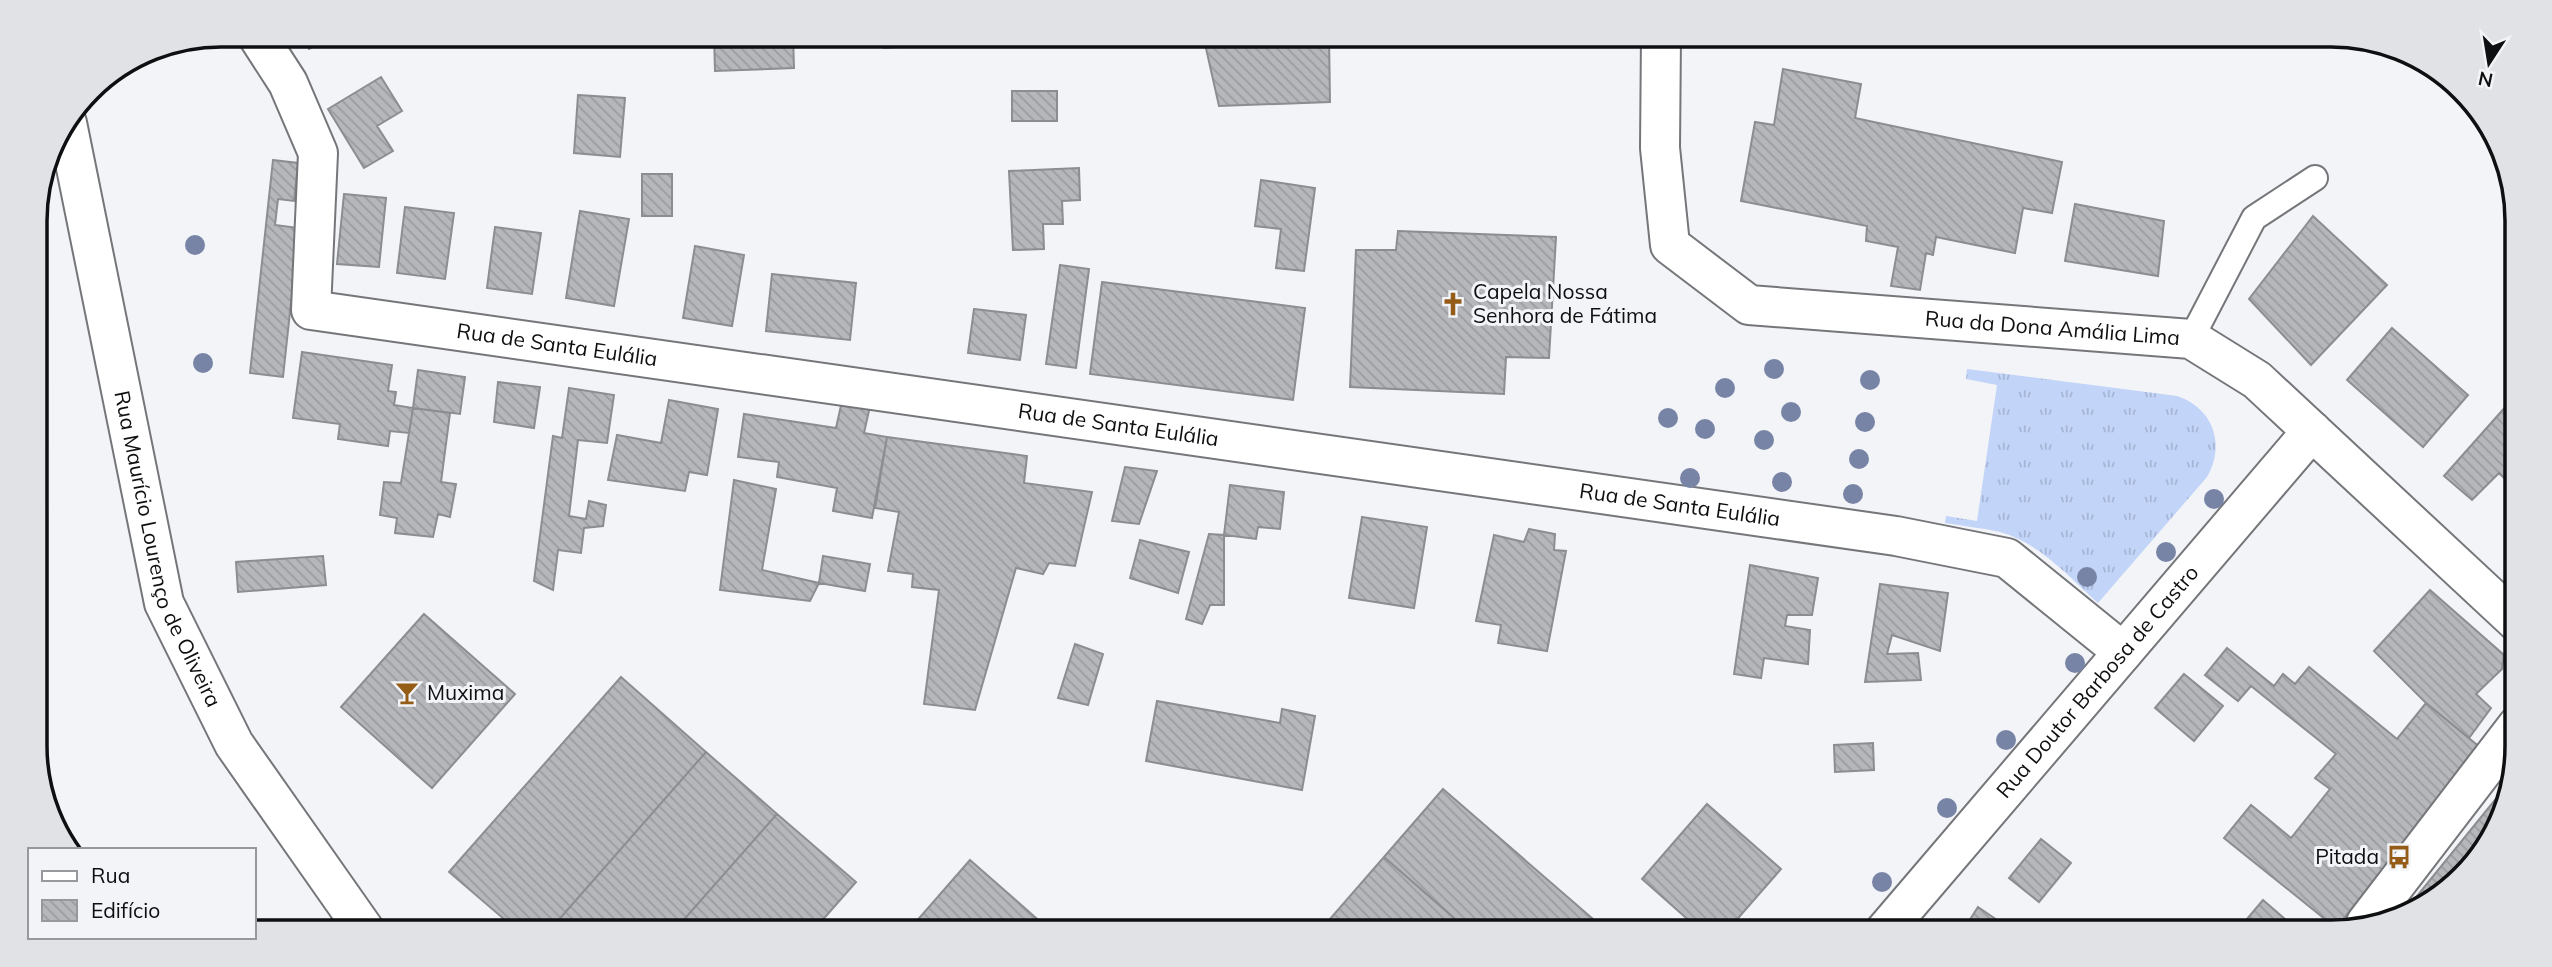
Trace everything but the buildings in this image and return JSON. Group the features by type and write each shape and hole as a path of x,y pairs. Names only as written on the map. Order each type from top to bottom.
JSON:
{"street":[{"name":"Rua de Santa Eulália","path":"265,47 288,83 318,153 311,310 1896,536 2007,558 2123,652"},
{"name":"Rua da Dona Amália Lima","path":"1661,47 1660,148 1670,245 1749,305 2192,340 2258,380 2505,611"},
{"name":"Rua Maurício Lourenço de Oliveira","path":"69,138 164,603 234,744 358,920"},
{"name":"Rua Doutor Barbosa de Castro","path":"1895,919 2312,431"},
{"path":"2373,913 2505,742"}],"lane":[{"path":"2192,340 2254,218 2315,178"}],"green space":[{"path":"1967,369 2177,396 2200,409 2207,418 2213,429 2215,452 2207,477 2098,603 2040,552 2014,537 2000,532 1945,523 1946,516 1977,521 1997,385 1966,379"}],"place":[{"name":"Capela Nossa Senhora de Fátima","path":"1453,304"},
{"name":"Muxima","path":"407,693"},
{"name":"Pitada","path":"2399,857"}]}
